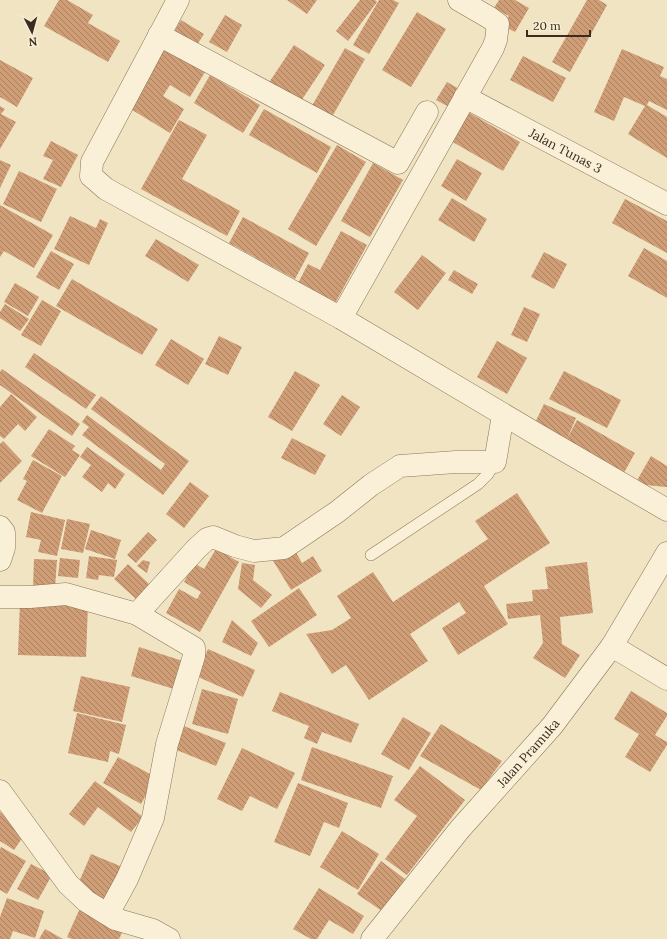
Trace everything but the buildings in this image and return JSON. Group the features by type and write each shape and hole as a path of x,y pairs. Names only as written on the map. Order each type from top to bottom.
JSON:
{"street":[{"path":"178,0 92,162 91,176 106,189 341,318 503,415 667,510"},
{"path":"341,318 493,48 496,40 498,24 458,0"},
{"path":"159,35 398,163 427,112"},
{"name":"Jalan Tunas 3","path":"465,97 667,204"},
{"path":"137,614 207,539 213,537 218,538 235,546 254,551 284,548 336,512 371,484 400,466 456,462 495,462 503,415"},
{"path":"0,527 4,532 4,548 0,560"},
{"name":"Jalan Pramuka","path":"381,935 460,829 552,726 612,646 667,553"},
{"path":"0,597 30,597 66,594 137,614 194,648 194,656 167,744 153,818 127,879 108,914"},
{"path":"612,646 667,679"},
{"path":"0,791 68,884 86,901 135,932 153,930 169,939"}],"lane":[{"path":"370,555 478,484 488,474 495,462"}]}
